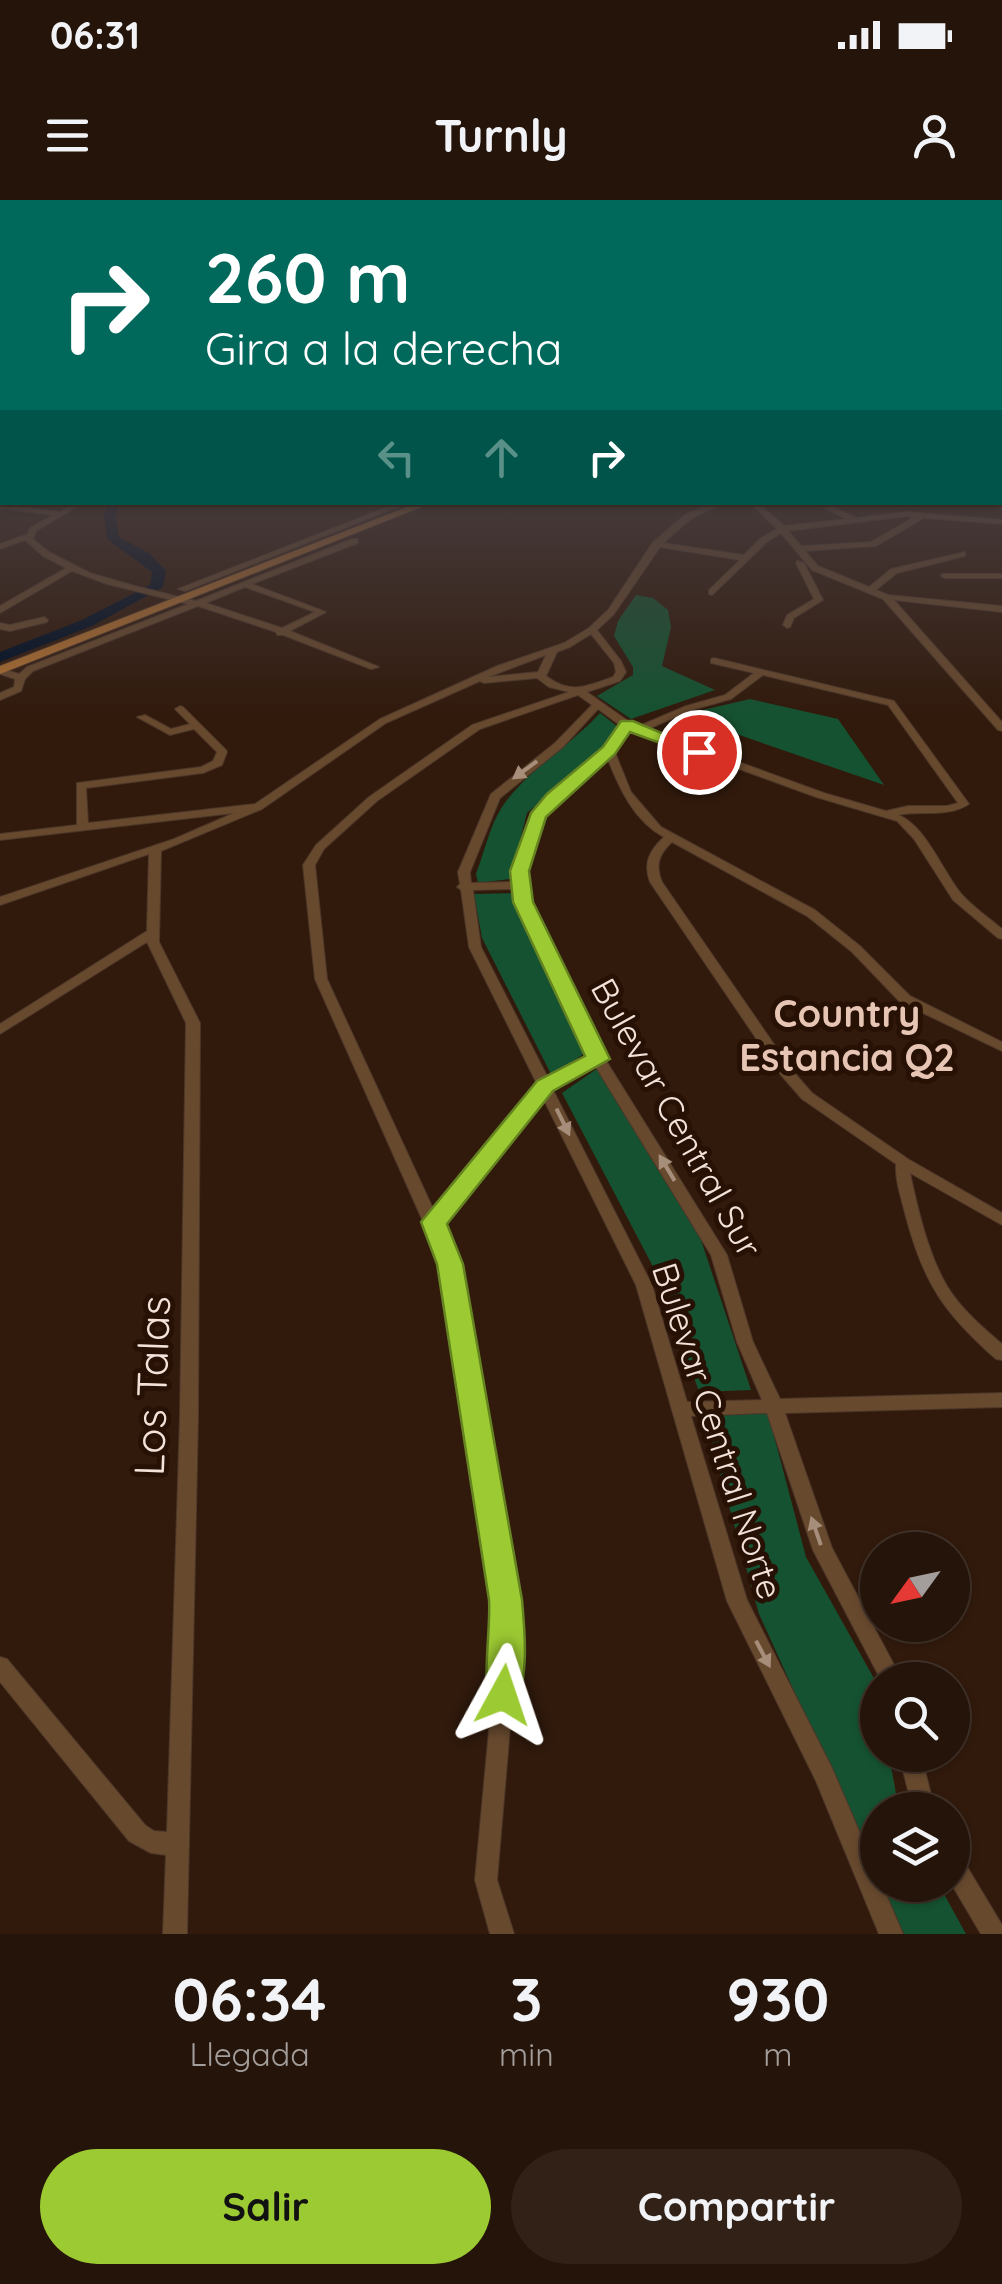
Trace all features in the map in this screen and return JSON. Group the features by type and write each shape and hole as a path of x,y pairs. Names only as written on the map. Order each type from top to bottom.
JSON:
{"main road":[{"path":"0,669 102,631 176,595 299,553"},
{"path":"0,669 176,595 281,560"}],"street":[{"path":"47,553 72,568 176,595 374,667"},
{"path":"0,696 18,689 20,678 30,669 243,584 297,553"},
{"path":"281,560 309,553"},
{"path":"0,902 156,850 258,806 370,728 592,630 611,612 650,553"},
{"path":"713,553 745,558"},
{"path":"712,592 751,553"},
{"path":"787,625 790,617 819,600 798,560 800,553"},
{"path":"801,553 818,570 886,597 1002,609"},
{"path":"870,590 894,570 962,554"},
{"path":"0,610 72,568"},
{"path":"945,576 1002,576"},
{"path":"243,584 322,612 280,633"},
{"path":"886,597 1002,728"},
{"path":"0,626 10,628 44,620"},
{"path":"64,646 129,622 153,620"},
{"path":"502,1934 486,1880 508,1634 506,1600 450,1264 320,974 320,945 309,875 313,855 373,798 476,727 612,682 620,672 592,630"},
{"path":"541,674 553,650"},
{"path":"714,661 888,701 964,804 954,809 904,809 889,814"},
{"path":"0,669 20,678"},
{"path":"640,730 689,708 728,697 761,672"},
{"path":"541,674 552,685 580,692 627,725 820,795 889,814 911,828 957,896 1002,934"},
{"path":"468,682 541,674"},
{"name":"Bulevar Central Norte","path":"597,705 552,751 498,791 467,861 463,886 478,958 644,1286 737,1601 824,1775 891,1934"},
{"path":"83,826 81,785 203,770 218,762 222,752 180,709"},
{"path":"142,717 170,732 196,726"},
{"path":"463,886 520,886 519,871 538,816 609,750 627,725"},
{"path":"609,750 626,793 644,817 670,838 811,912 905,999 1002,1048"},
{"path":"0,837 258,806"},
{"path":"670,838 654,853 650,864 656,882 786,1072 836,1119 1002,1220"},
{"name":"Los Talas","path":"156,850 151,934 194,1023 175,1934"},
{"name":"Bulevar Central Sur","path":"520,886 532,926 598,1059 720,1254 746,1342 832,1571 884,1662"},
{"path":"0,1030 151,934"},
{"path":"434,1222 450,1208 545,1086 581,1064 598,1059"},
{"path":"903,1162 903,1175 935,1285 965,1324 1002,1354"},
{"path":"682,1409 1002,1400"},
{"path":"0,1666 137,1833 151,1842 179,1844"},
{"path":"970,1893 994,1934"}],"green space":[{"path":"636,595 653,598 668,610 671,627 662,666 715,690 631,719 597,696 633,675 633,667 614,636 618,621"},
{"path":"750,699 838,719 884,785 681,715"},
{"path":"600,713 618,727 605,747 527,813 510,879 478,883 476,874 502,807 524,781"},
{"path":"516,893 526,926 589,1050 552,1076 482,938 474,894"},
{"path":"598,1068 698,1231 751,1390 699,1392 661,1282 562,1093"},
{"path":"768,1413 806,1557 865,1662 860,1662 860,1772 892,1772 896,1792 860,1792 860,1837 759,1614 704,1416"},
{"path":"890,1902 948,1902 966,1934 904,1934"}],"waterway":[{"path":"0,657 87,623 156,587 159,571 138,553"}],"district":[{"name":"Country Estancia Q2","path":"847,1036"}],"route":[{"path":"503,1695 508,1634 506,1600 450,1264 434,1222 450,1208 545,1086 581,1064 598,1059 523,902 519,871 538,816 609,750 627,725 699,752"}]}
